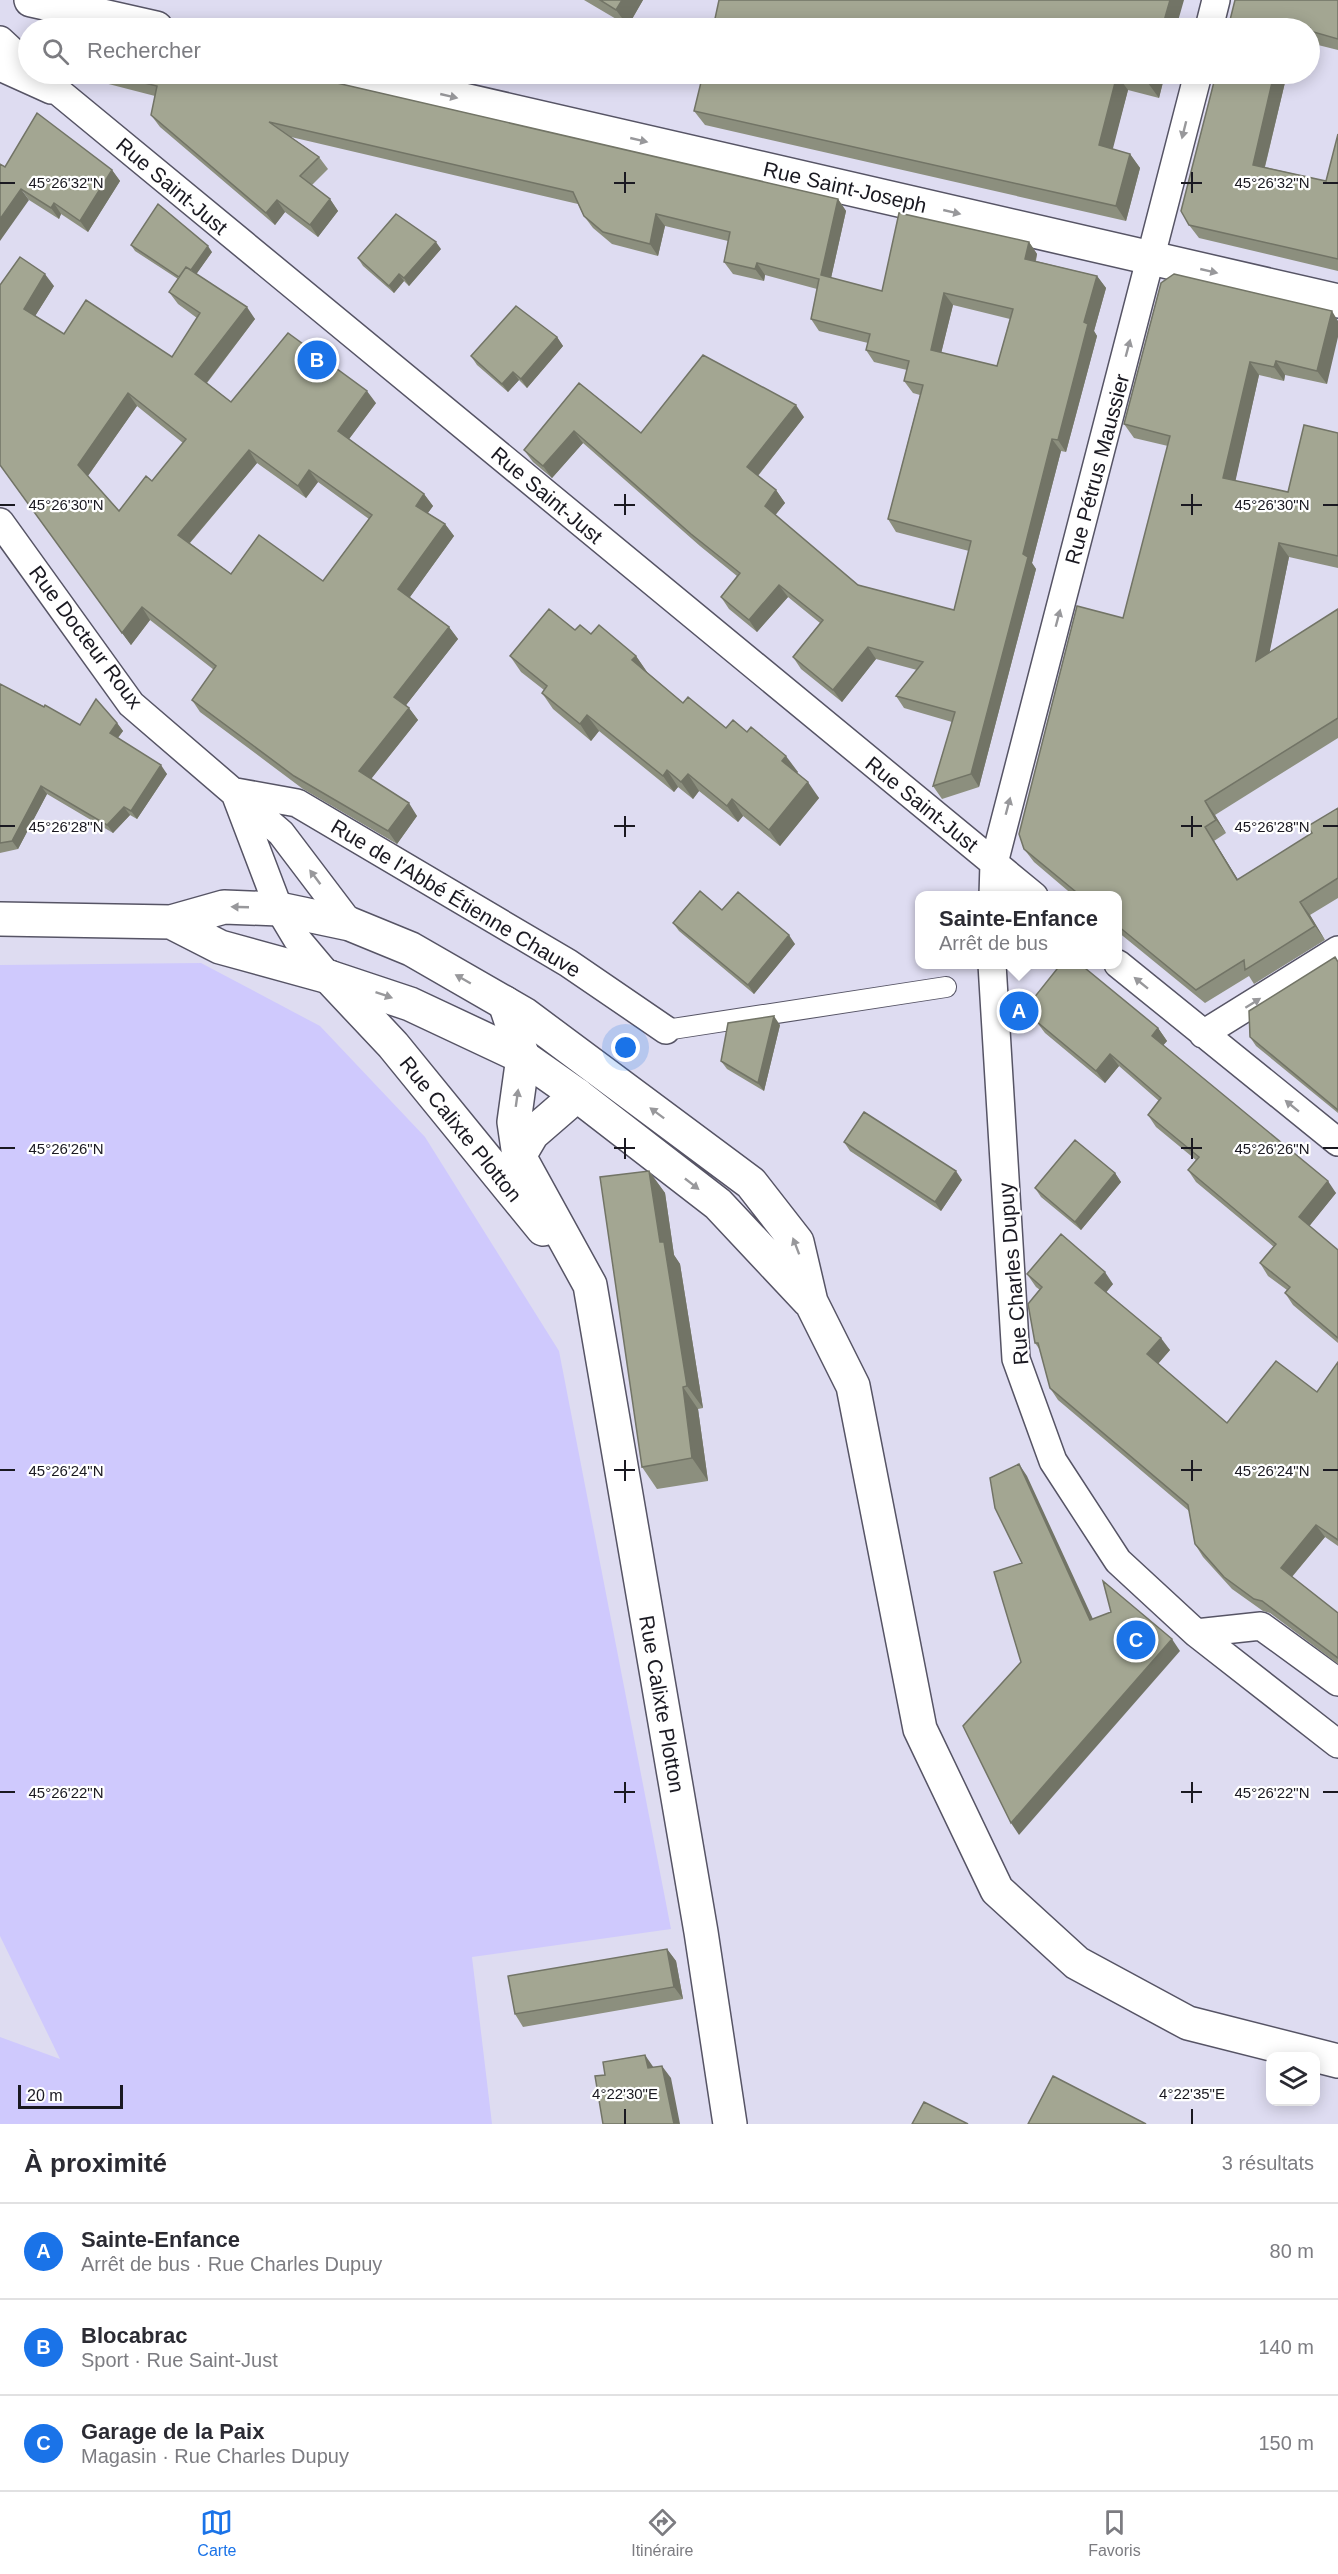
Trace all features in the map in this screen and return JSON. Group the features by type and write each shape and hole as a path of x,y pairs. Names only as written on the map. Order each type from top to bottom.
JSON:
{"main road":[{"path":"32,0 112,18"},
{"name":"Rue Saint-Joseph","path":"395,84 1338,301"},
{"path":"0,919 171,922 224,906 279,909 350,924 411,949 524,1014 751,1183 797,1242 811,1302 853,1386 920,1729 997,1890 1077,1963 1188,2023 1338,2061"},
{"path":"171,922 220,947 329,977 410,1004 523,1057 577,1095 718,1204 811,1302"},
{"name":"Rue Calixte Plotton","path":"329,977 393,1045 590,1286"},
{"name":"Rue Calixte Plotton","path":"505,1003 523,1057 514,1122 519,1156 590,1286 699,1920 730,2124"},
{"name":"Rue Calixte Plotton","path":"519,1156 532,1134 577,1095"}],"street":[{"path":"1212,18 1216,0"},
{"path":"0,40 18,57"},
{"name":"Rue Saint-Just","path":"0,67 18,75"},
{"name":"Rue Saint-Just","path":"38,84 61,94"},
{"name":"Rue Saint-Just","path":"49,84 1028,891"},
{"name":"Rue Pétrus Maussier","path":"994,863 1196,84"},
{"name":"Rue Docteur Roux","path":"0,522 131,704 281,833 350,924"},
{"name":"Rue Docteur Roux","path":"235,792 279,909 297,939 329,977"},
{"name":"Rue de l'Abbé Étienne Chauve","path":"235,792 297,803 568,963 666,1030"},
{"path":"993,891 994,863"},
{"path":"1203,1034 1338,950"},
{"path":"1122,967 1338,1142"},
{"name":"Rue Charles Dupuy","path":"992,969 1016,1359 1053,1461 1118,1561 1196,1633 1338,1744"},
{"path":"666,1030 946,987"},
{"path":"1196,1633 1261,1626 1338,1682"}],"shaded area":[{"path":"201,963 320,1026 425,1137 559,1351 671,1929 472,1957 492,2124 0,2124 0,2037 60,2059 0,1936 0,965"}],"building":[{"path":"600,0 622,0 616,10"},
{"path":"719,0 1170,0 1165,18 715,18"},
{"path":"1235,0 1338,0 1338,39 1320,34 1320,18 1230,18"},
{"path":"149,84 341,84 838,199 821,275 882,291 899,213 1029,242 1025,259 1097,276 1084,322 1088,324 1058,440 1052,439 1023,554 1028,557 971,774 933,786 955,712 896,696 923,662 868,647 833,690 793,657 823,620 779,585 749,620 721,597 740,573 691,534 574,431 543,466 524,450 579,383 641,433 703,355 796,405 747,467 776,490 765,506 858,585 954,610 971,541 888,519 923,385 904,381 909,361 866,350 870,334 811,319 819,279 757,263 755,269 724,262 730,232 656,214 650,244 603,232 584,216 573,192 269,122 319,157 300,176 330,199 310,225 277,200 266,213 151,115 157,86","holes":["944,293 1013,309 997,366 931,350"]},
{"path":"701,84 1115,84 1099,145 1130,154 1116,206 694,111"},
{"path":"1213,84 1272,84 1253,165 1326,181 1338,134 1338,259 1189,225 1181,211"},
{"path":"37,113 112,170 80,221 54,203 51,208 21,189 0,219 0,164 5,167"},
{"path":"158,204 208,246 191,270 186,267 179,277 131,245"},
{"path":"396,214 436,242 404,278 399,274 389,286 358,258"},
{"path":"20,257 45,274 24,309 64,334 86,300 172,357 200,313 169,292 186,267 247,307 195,374 231,402 288,333 367,391 338,431 424,494 416,506 445,524 398,589 449,627 394,697 409,708 359,771 409,803 388,831 294,776 192,700 216,666 142,607 122,633 0,465 0,285","holes":["128,393 186,439 152,481 146,476 119,511 78,465","249,450 298,486 309,470 372,515 323,581 259,535 231,574 178,535"]},
{"path":"1174,274 1332,311 1317,371 1276,361 1274,367 1250,362 1223,478 1288,492 1304,425 1338,433 1338,556 1279,543 1256,661 1338,609 1338,718 1205,801 1216,820 1205,827 1237,880 1312,833 1308,826 1338,808 1338,878 1300,902 1315,926 1245,970 1244,960 1196,990 1122,929 1122,891 1075,891 1024,849 1019,834 1077,606 1123,618 1170,436 1124,424 1161,283"},
{"path":"516,306 557,337 521,379 513,372 502,384 471,356"},
{"path":"549,609 575,630 580,625 591,634 599,625 636,656 632,660 683,703 688,697 726,728 733,720 747,732 751,727 786,756 782,761 808,782 769,830 732,799 727,806 688,774 681,782 667,770 663,776 587,715 580,724 542,693 547,686 510,656"},
{"path":"0,684 44,707 45,705 80,725 96,699 117,723 110,733 161,765 131,811 124,807 107,825 41,786 12,841 0,843"},
{"path":"700,891 722,910 738,892 789,935 748,985 673,923"},
{"path":"1335,957 1338,962 1338,1110 1250,1037 1249,1011"},
{"path":"1057,969 1086,969 1158,1028 1152,1036 1328,1181 1299,1217 1338,1250 1338,1338 1285,1293 1290,1287 1260,1263 1276,1244 1188,1170 1199,1157 1148,1115 1161,1098 1110,1054 1096,1071 1036,1021 1029,1004"},
{"path":"774,1016 758,1083 721,1061 728,1023"},
{"path":"864,1112 956,1171 935,1202 844,1142"},
{"path":"1075,1140 1115,1173 1075,1222 1035,1188"},
{"path":"649,1171 660,1242 664,1242 687,1386 683,1387 692,1458 642,1467 600,1177"},
{"path":"1061,1234 1105,1272 1095,1283 1161,1338 1147,1354 1227,1423 1276,1361 1317,1392 1338,1362 1338,1540 1316,1525 1281,1568 1338,1613 1338,1658 1262,1601 1254,1599 1224,1577 1195,1544 1188,1505 1050,1388 1038,1343 1035,1343 1028,1304 1042,1287 1027,1274"},
{"path":"1019,1464 1090,1620 1111,1612 1103,1581 1172,1639 1011,1823 963,1726 1021,1662 994,1572 1022,1563 995,1508 990,1478"},
{"path":"667,1949 674,1987 515,2014 508,1976"},
{"path":"645,2055 648,2068 662,2066 674,2124 603,2124 595,2076 605,2075 603,2062"},
{"path":"1053,2076 1146,2124 1028,2124"},
{"path":"924,2102 968,2124 912,2124"}],"place":[{"name":"Blocabrac","path":"317,360"},
{"name":"Sainte-Enfance","path":"1019,1011"},
{"name":"Garage de la Paix","path":"1136,1640"}]}
